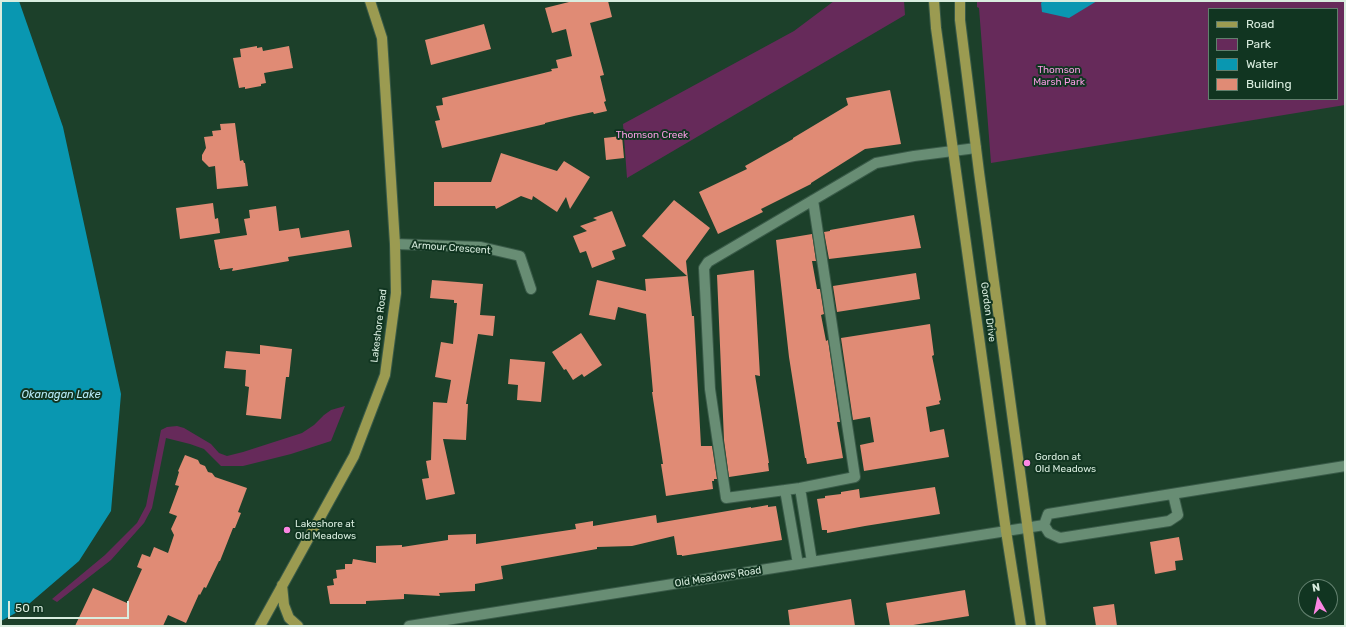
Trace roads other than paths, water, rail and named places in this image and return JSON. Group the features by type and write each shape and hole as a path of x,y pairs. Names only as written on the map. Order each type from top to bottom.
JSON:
{"main road":[{"name":"Lakeshore Road","path":"260,626 354,456 384,375 396,293 395,244 382,38 370,1"},
{"name":"Gordon Drive","path":"934,1 937,36 953,152 1006,531 1021,626"},
{"name":"Gordon Drive","path":"960,1 960,20 976,148 1041,626"},
{"path":"282,585 286,611 289,618 298,626"}],"street":[{"path":"813,200 855,477 800,488 726,498 710,389 704,268 708,262 813,200 876,163 914,156 976,148"},
{"name":"Armour Crescent","path":"395,244 481,247 520,256 531,289"},
{"path":"1173,494 1178,515 1169,521 1060,538 1049,534 1044,525 1048,514 1345,466"},
{"path":"800,488 812,562"},
{"path":"785,490 798,564"},
{"name":"Old Meadows Road","path":"409,626 1044,525"}],"water":[{"name":"Okanagan Lake","path":"1,1 19,1 63,127 121,394 111,511 79,561 23,609 1,621"},
{"path":"1043,1 1097,1 1069,18 1042,12 1041,3"}],"place":[{"name":"Gordon at Old Meadows","path":"1027,463"},
{"name":"Lakeshore at Old Meadows","path":"287,530"}],"park label":[{"name":"Thomson Marsh Park","path":"1059,76"},
{"name":"Thomson Creek","path":"652,135"}]}
